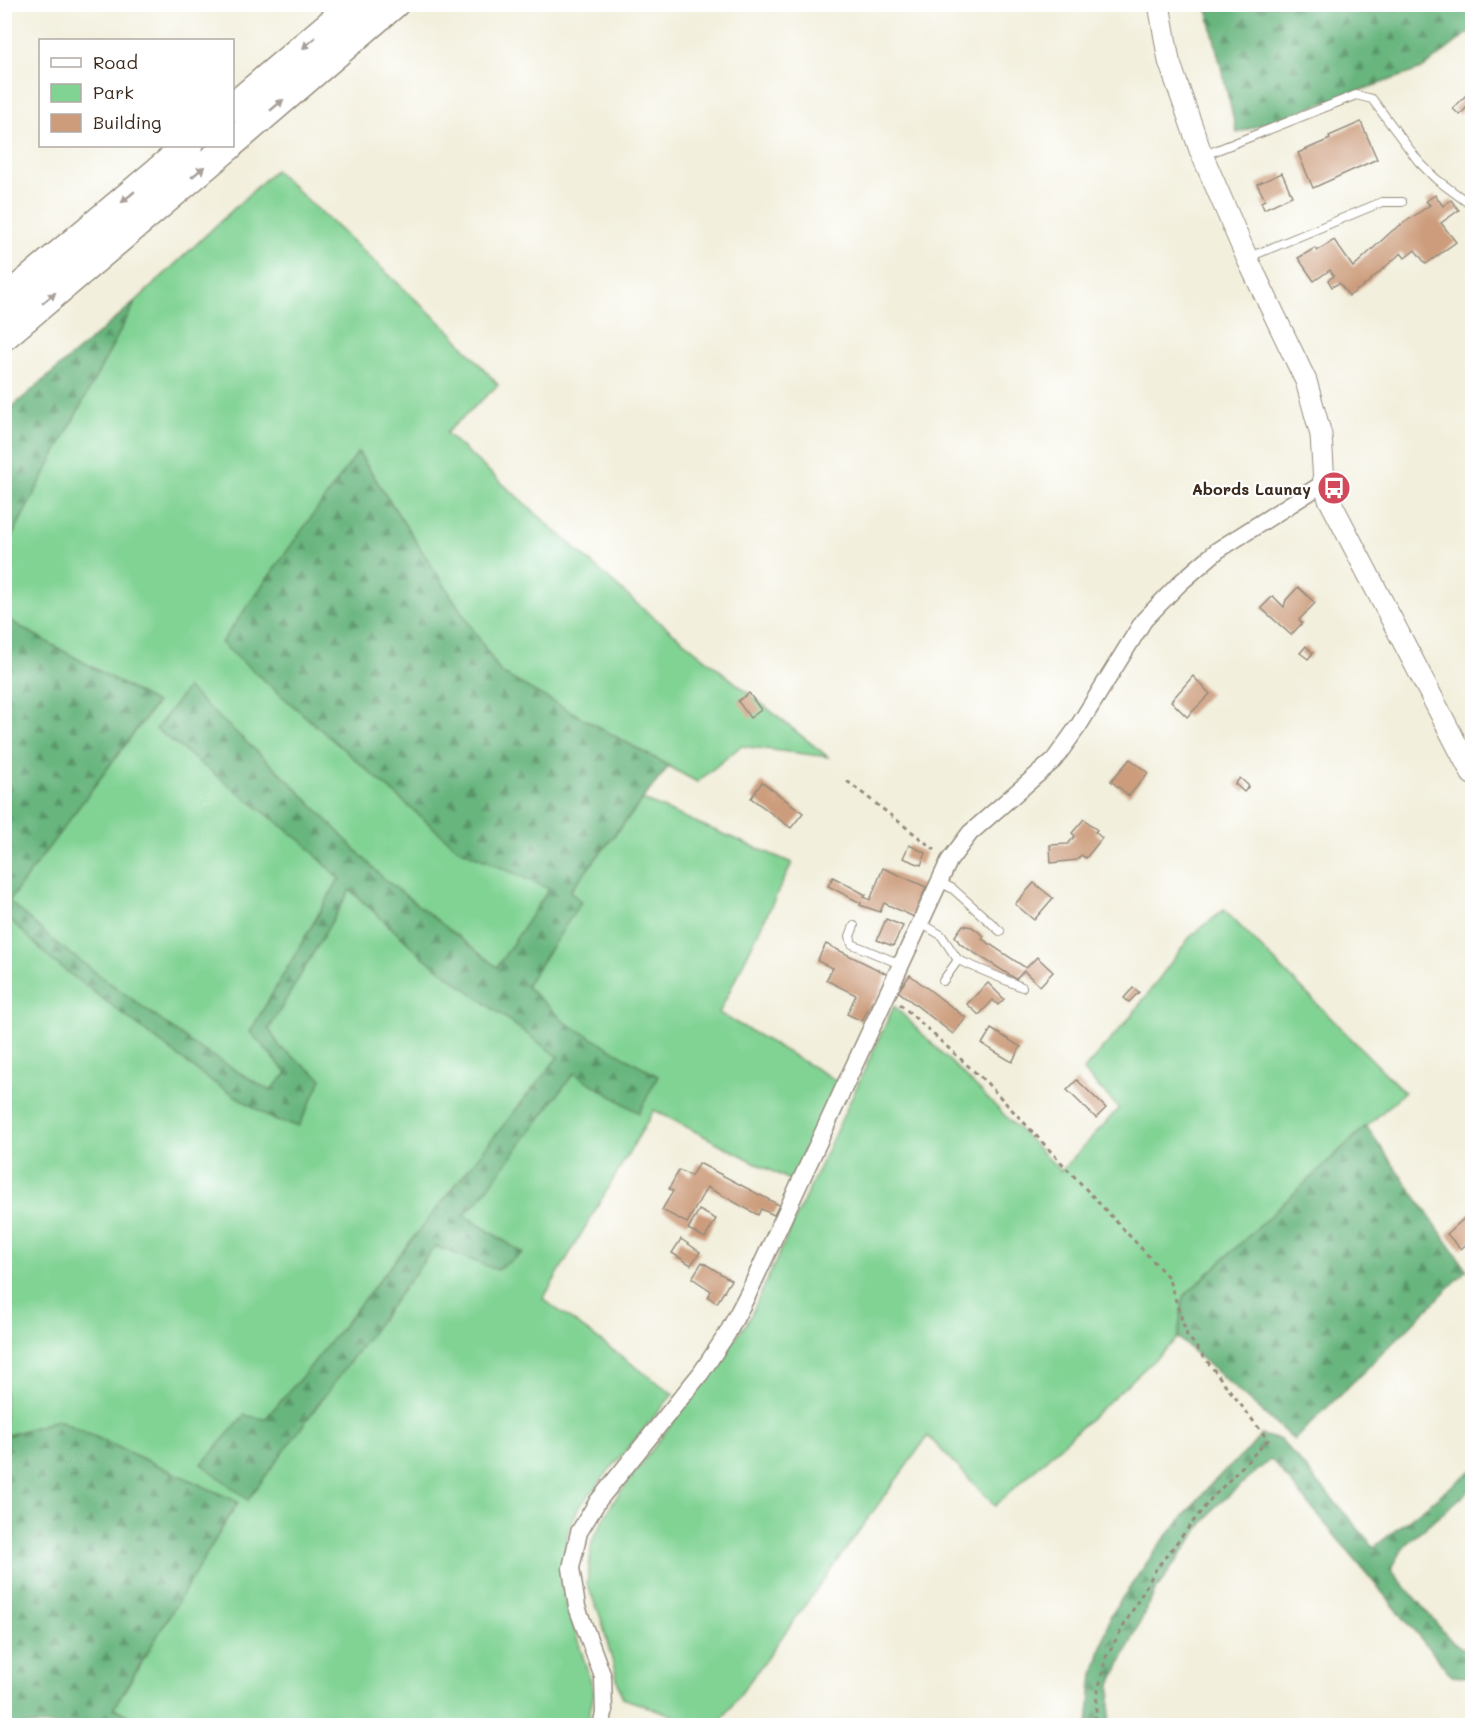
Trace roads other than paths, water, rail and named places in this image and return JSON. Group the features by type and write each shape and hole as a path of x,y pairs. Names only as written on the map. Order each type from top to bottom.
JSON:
{"highway":[{"path":"234,106 354,4"},
{"path":"234,140 394,4"},
{"path":"8,297 187,147"},
{"path":"4,336 228,147"}],"street":[{"path":"1159,4 1169,61 1202,156 1247,258 1306,381 1321,435 1324,483 1329,499 1473,774"},
{"path":"601,1725 604,1713 603,1677 578,1607 571,1568 579,1532 598,1500 702,1373 727,1334 749,1292 949,861 970,832 1054,760 1079,725 1113,666 1144,620 1180,583 1218,550 1324,483"}],"lane":[{"path":"1202,156 1356,95 1372,99 1419,162 1436,179 1472,207"},
{"path":"1247,258 1382,202 1402,202"},
{"path":"938,881 953,889 1000,931"},
{"path":"919,922 941,935 958,960 1022,987"},
{"path":"854,926 850,936 852,944 900,964"},
{"path":"943,981 958,960"}],"place":[{"name":"Abords Launay","path":"1334,488"}]}
